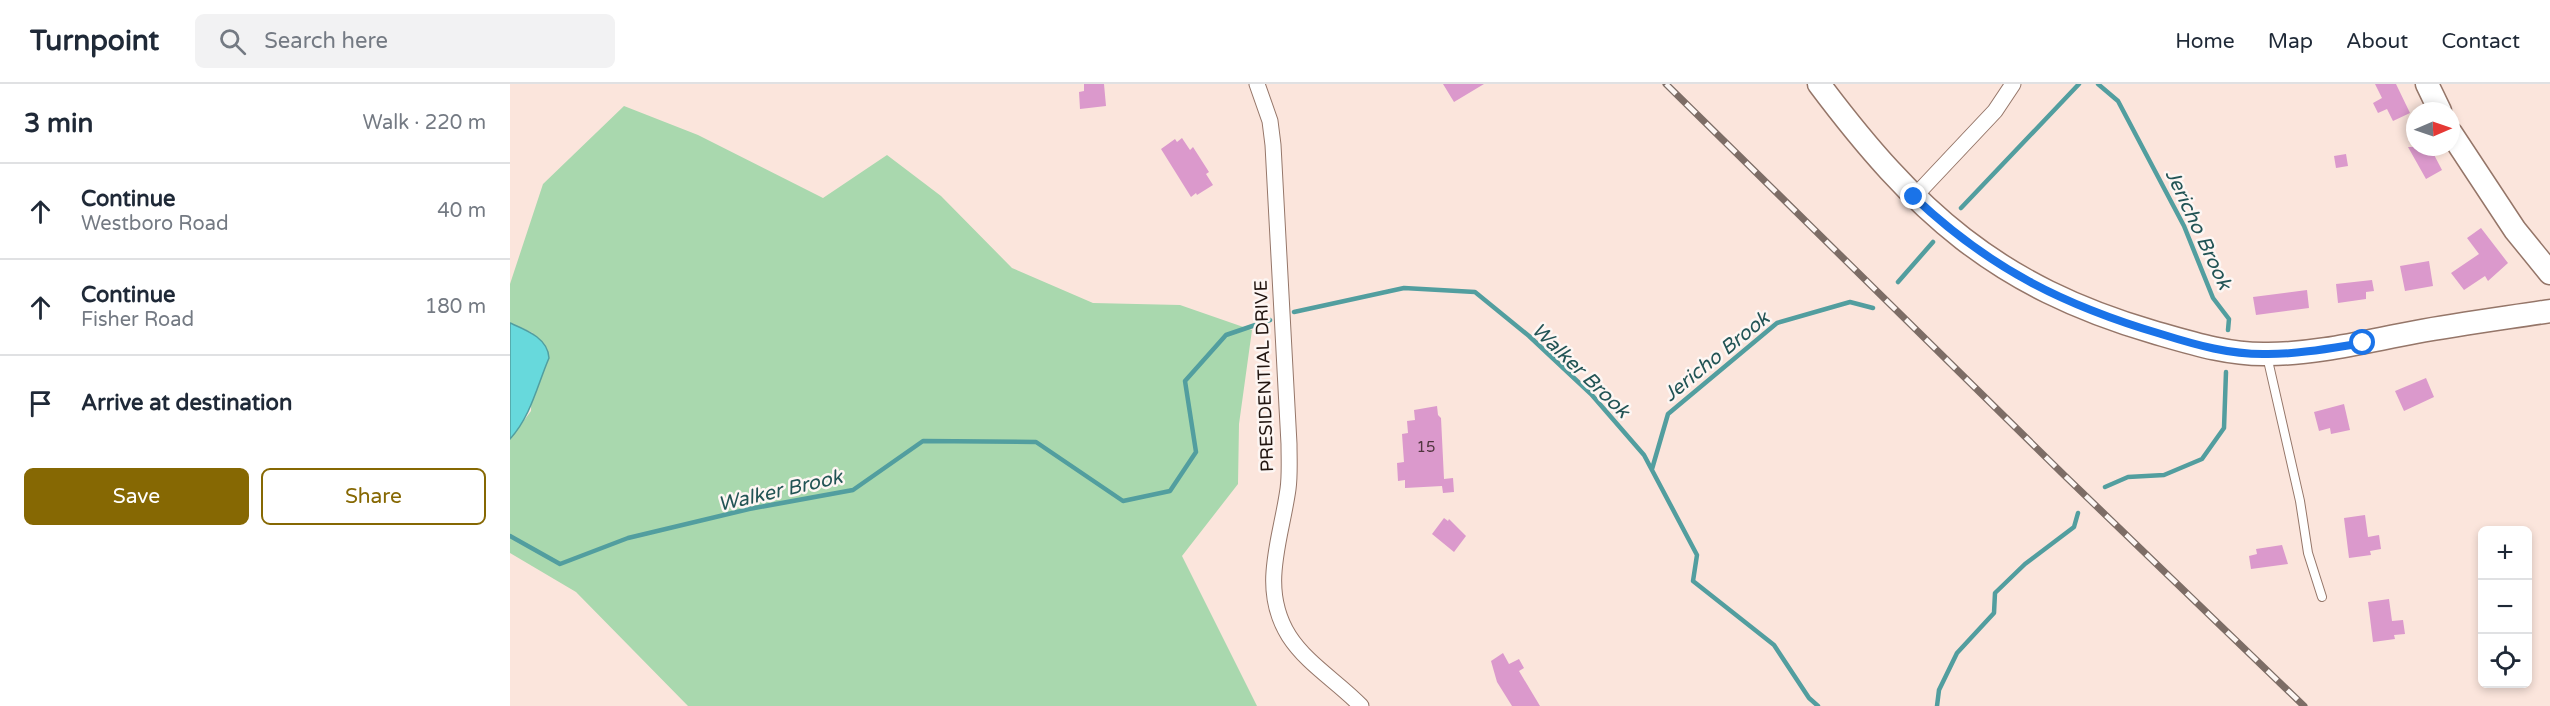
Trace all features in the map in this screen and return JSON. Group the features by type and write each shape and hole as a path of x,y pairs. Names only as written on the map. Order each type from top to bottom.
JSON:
{"street":[{"name":"PRESIDENTIAL DRIVE","path":"1257,84 1270,121 1273,145 1289,444 1288,488 1272,568 1273,588 1289,635 1308,658 1361,706"},
{"path":"1819,84 1857,135 1914,197 1947,228 1990,260 2027,283 2075,305 2123,323 2219,350 2266,354 2323,349 2453,325 2550,311"},
{"path":"1914,197 1995,111 2013,84"},
{"path":"2427,84 2436,102"},
{"path":"2460,147 2515,230 2550,273"}],"lane":[{"path":"2266,354 2300,501 2308,553 2322,597"}],"green space":[{"path":"624,106 698,135 823,198 887,155 941,196 1012,268 1093,303 1180,305 1252,330 1239,424 1238,484 1182,556 1257,706 688,706 576,592 510,553 510,439 531,411 533,333 510,323 510,284 543,184"}],"water":[{"path":"510,323 540,340 548,351 549,358 528,411 510,439"}],"building":[{"path":"1084,84 1104,84 1106,106 1080,109 1079,92 1084,91"},
{"path":"1443,84 1484,84 1454,102"},
{"path":"2375,84 2396,84 2406,105 2406,115 2393,121 2387,109 2378,113 2373,103 2382,98"},
{"path":"1182,138 1190,150 1193,147 1209,172 1206,174 1213,185 1191,197 1161,149 1175,139 1177,142"},
{"path":"2346,154 2348,166 2336,168 2334,156"},
{"path":"2413,156 2435,156 2442,170 2426,179"},
{"path":"2481,228 2508,263 2488,281 2485,276 2464,290 2451,273 2479,254 2467,238"},
{"path":"2429,261 2433,286 2405,291 2400,266"},
{"path":"2372,280 2374,291 2366,292 2366,299 2338,303 2336,284"},
{"path":"2307,290 2309,308 2256,315 2253,297"},
{"path":"2426,378 2434,397 2404,411 2395,391"},
{"path":"2344,404 2350,430 2331,434 2330,428 2319,431 2314,412"},
{"path":"1437,406 1438,415 1441,418 1444,479 1453,478 1454,492 1443,493 1442,486 1405,488 1405,480 1398,481 1397,463 1404,462 1402,434 1408,433 1407,421 1415,420 1414,410"},
{"path":"2365,515 2368,537 2379,535 2381,549 2370,551 2371,555 2349,558 2344,518"},
{"path":"1444,518 1448,521 1449,519 1466,536 1454,552 1432,534"},
{"path":"2282,545 2288,564 2251,569 2249,556 2257,554 2256,549"},
{"path":"2389,599 2392,621 2403,620 2405,634 2394,635 2395,639 2373,642 2368,602"},
{"path":"1503,653 1509,664 1519,659 1524,668 1519,671 1540,706 1512,706 1497,682 1491,661"}],"waterway":[{"name":"Jericho Brook","path":"1961,208 2079,84"},
{"name":"Jericho Brook","path":"2098,84 2118,101 2184,226 2213,298 2229,319 2228,330"},
{"name":"Jericho Brook","path":"1898,282 1933,242"},
{"name":"Walker Brook","path":"1294,312 1404,288 1475,292 1529,336 1591,394 1644,455 1697,555 1693,581 1774,645 1809,698 1818,706"},
{"name":"Jericho Brook","path":"1652,469 1668,414 1777,323 1850,302 1873,308"},
{"name":"Walker Brook","path":"510,536 560,564 628,538 749,509 853,490 923,441 1036,442 1123,501 1170,491 1196,452 1185,381 1226,335 1270,320"},
{"name":"Jericho Brook","path":"2105,487 2128,477 2164,475 2202,459 2224,428 2226,372"},
{"name":"Jericho Brook","path":"1937,706 1939,690 1957,653 1994,613 1995,593 2025,564 2074,527 2078,513"}],"railway":[{"path":"1666,84 2064,475 2304,706"}],"route":[{"path":"1914,197 1947,228 1990,260 2027,283 2075,305 2123,323 2219,350 2266,354 2291,353 2363,343"}]}
